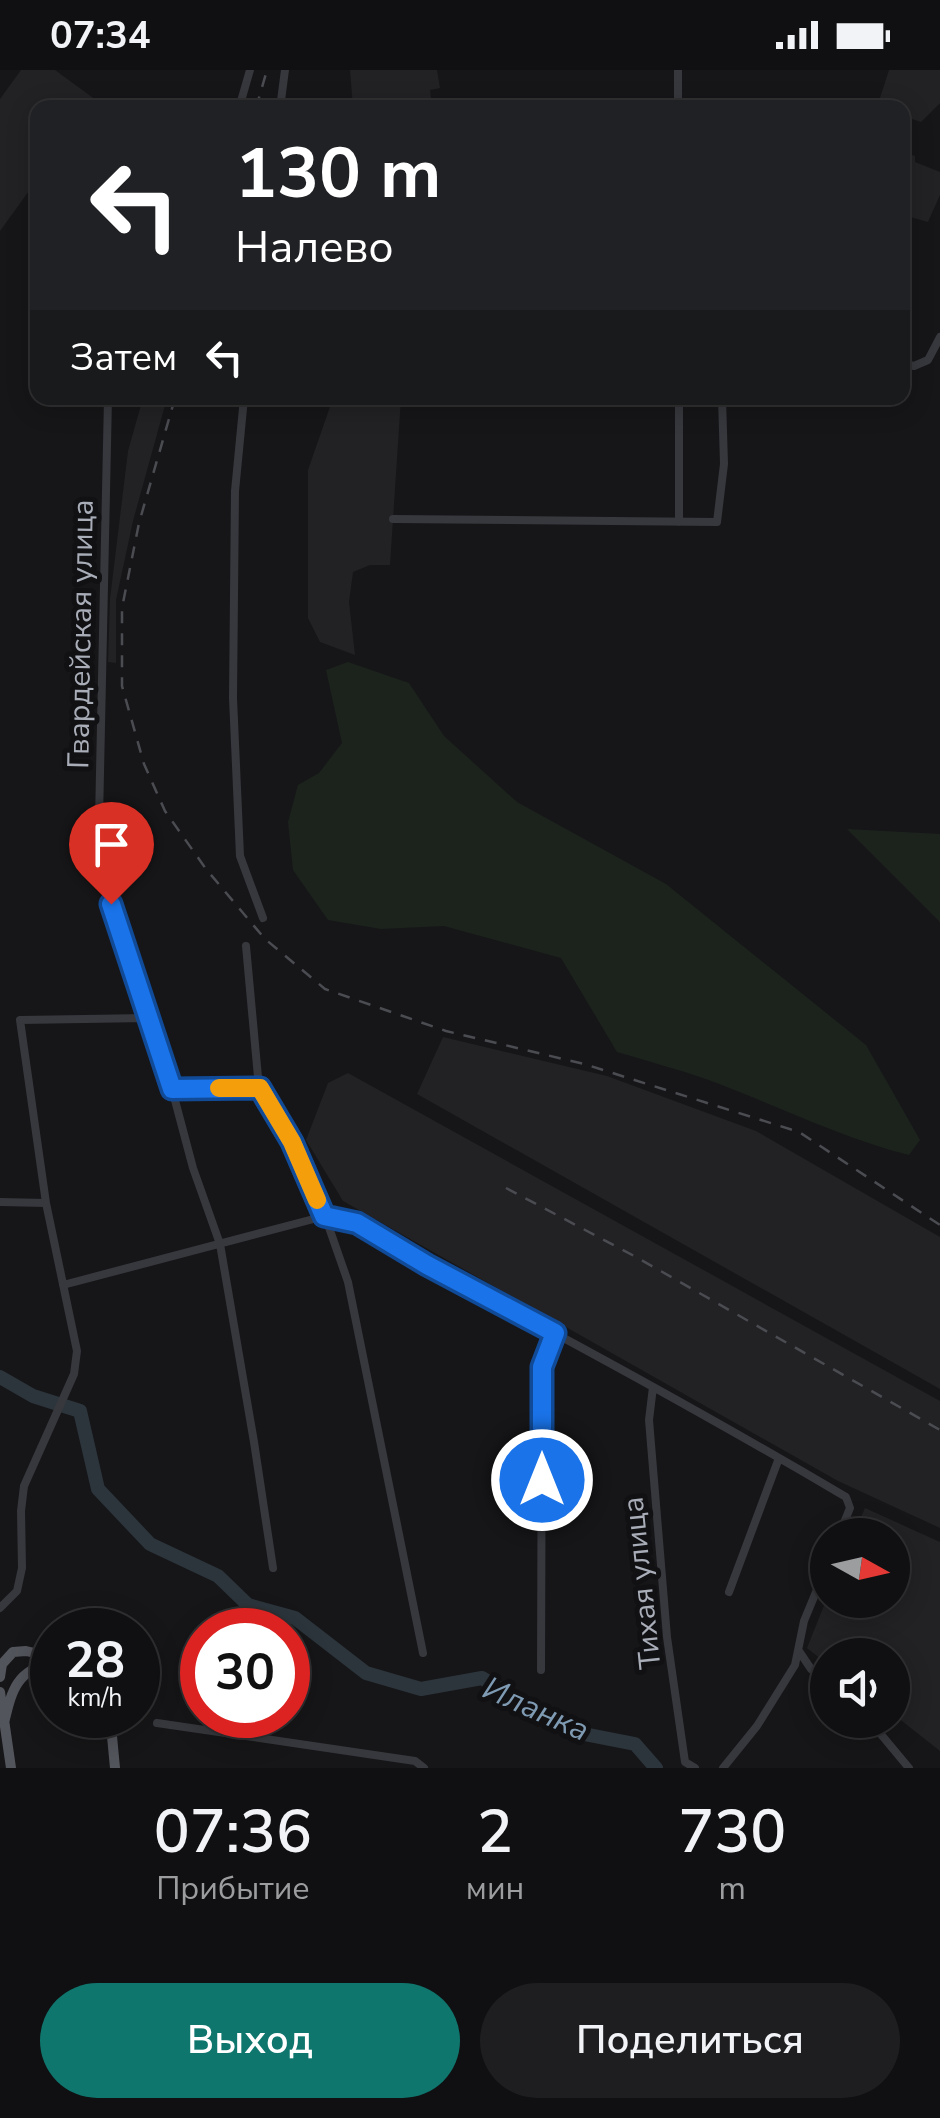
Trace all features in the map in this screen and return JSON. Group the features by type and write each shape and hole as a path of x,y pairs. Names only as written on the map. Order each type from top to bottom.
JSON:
{"main road":[{"path":"0,1676 2,1664 13,1652 30,1652"},
{"path":"4,1723 11,1692 30,1670"},
{"path":"0,1692 10,1768"},
{"path":"112,1738 115,1768"}],"street":[{"path":"241,100 250,70"},
{"path":"281,100 284,70"},
{"path":"678,70 678,100"},
{"path":"910,365 928,360 940,337"},
{"name":"Гвардейская улица","path":"108,405 98,866 220,1244 272,1568"},
{"path":"243,405 234,491 232,698 240,856 263,918"},
{"path":"679,405 679,522"},
{"path":"393,519 717,522 724,464 722,405"},
{"path":"246,946 260,1088 292,1142 348,1282 423,1653"},
{"path":"0,1608 17,1591 22,1568 24,1486 74,1374 77,1351 46,1204 20,1020 148,1018"},
{"path":"172,1089 260,1088"},
{"path":"0,1202 46,1204"},
{"path":"64,1285 324,1216 357,1223 846,1497 850,1508 846,1518"},
{"path":"541,1670 542,1367 555,1333"},
{"name":"Тихая улица","path":"653,1387 649,1420 667,1637 686,1762 695,1768"},
{"path":"729,1592 779,1458"},
{"path":"723,1768 757,1726 794,1665 810,1606"},
{"path":"799,1651 810,1668"},
{"path":"160,1723 415,1760 424,1768"},
{"path":"883,1738 909,1768"}],"shaded area":[{"path":"21,70 55,70 96,100 30,100 30,190 0,231 0,99"},
{"path":"350,70 437,70 440,88 430,90 431,100 352,100"},
{"path":"889,70 940,70 940,103 921,122 910,118 910,100 879,100"},
{"path":"910,154 915,156 915,162 940,172 940,195 928,222 910,217"},
{"path":"141,405 165,405 116,600 116,663 108,662 110,599 128,451"},
{"path":"331,405 401,405 390,565 370,565 353,572 349,602 355,655 320,642 308,618 308,470"},
{"path":"348,662 409,683 444,736 517,802 666,884 866,1045 920,1140 909,1155 832,1130 706,1079 617,1052 561,958 444,926 381,929 328,920 293,870 288,822 298,785 319,773 342,743 326,670"},
{"path":"847,829 940,834 940,922"},
{"path":"443,1037 607,1076 756,1131 940,1237 940,1389 417,1094"},
{"path":"348,1073 940,1401 940,1528 838,1481 343,1201 306,1140 328,1083"},
{"path":"865,1508 887,1518 861,1518"},
{"path":"910,1528 940,1542 940,1751 910,1727 910,1638 811,1638 819,1618 910,1618"}],"waterway":[{"name":"Иланка","path":"0,1377 33,1396 80,1411 98,1489 150,1544 218,1576 248,1605 295,1618 366,1673 421,1689 482,1678 532,1709 584,1734 635,1744 656,1768"}],"railway":[{"path":"258,100 267,70"},
{"path":"173,405 139,523 122,608 122,686 144,764 165,811 206,869 265,939 325,989 446,1031 584,1064 799,1132 940,1225"},
{"path":"506,1188 636,1257 940,1430"}],"slow traffic":[{"path":"219,1088 260,1088 292,1142 317,1200"}],"route":[{"path":"111,904 172,1089 260,1088 292,1142 324,1216 357,1223 555,1333 542,1367 542,1480"}]}
